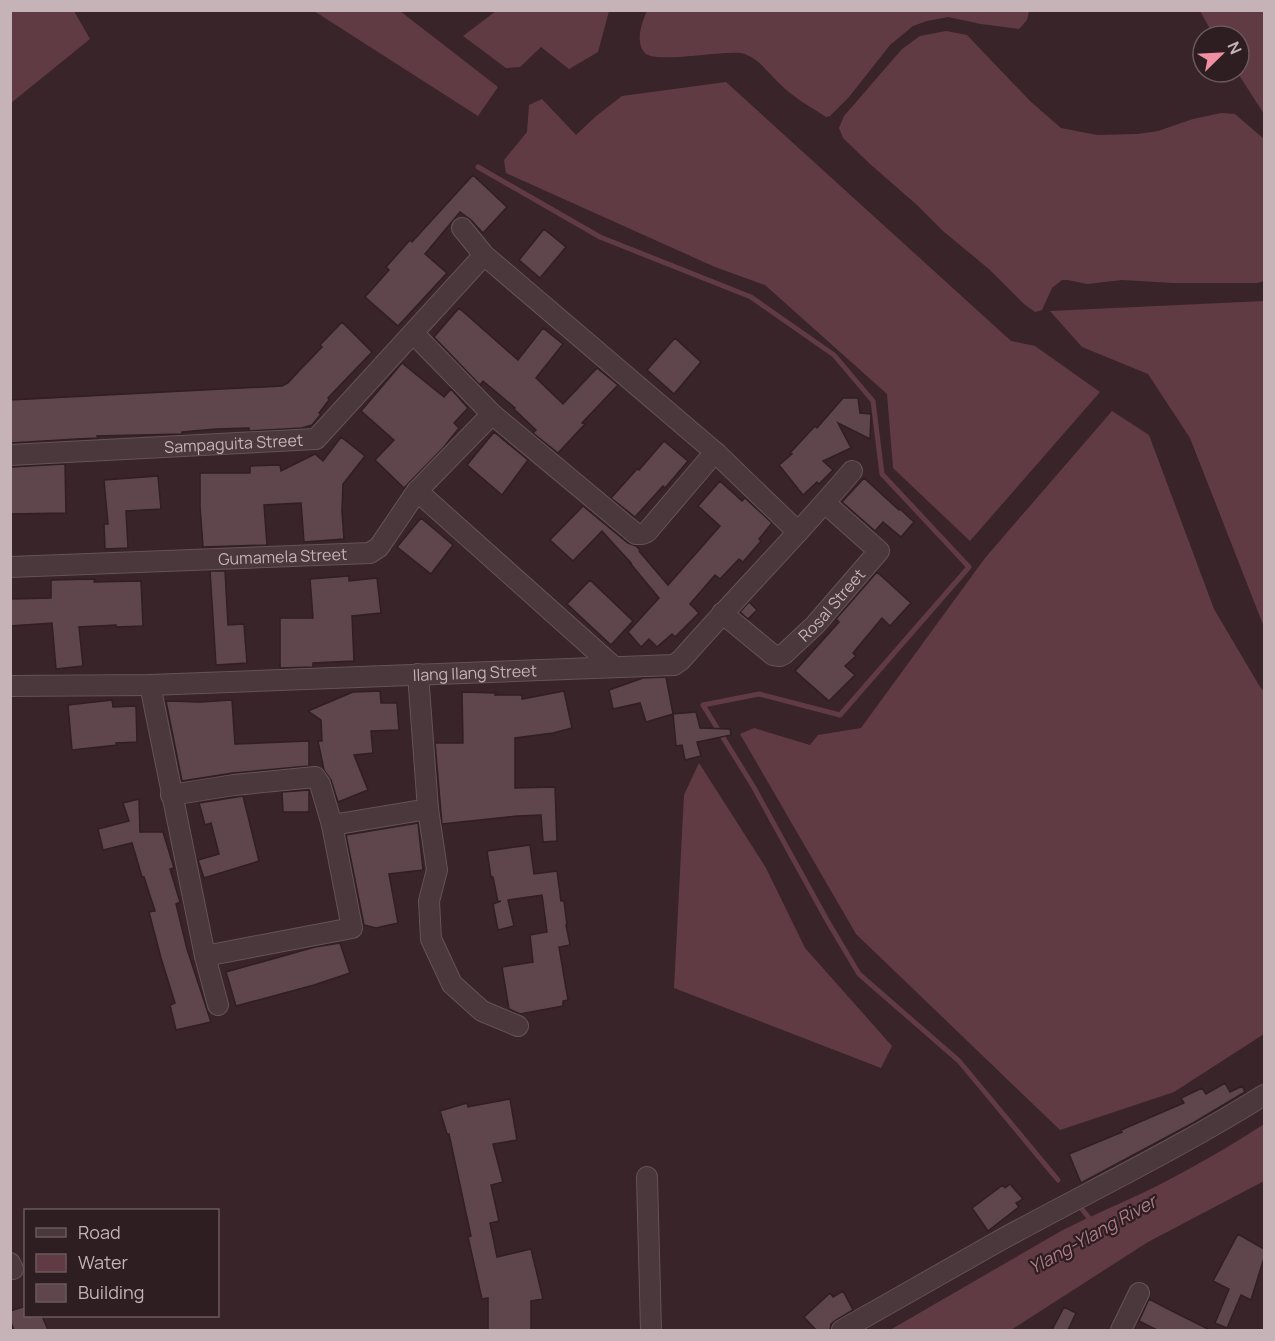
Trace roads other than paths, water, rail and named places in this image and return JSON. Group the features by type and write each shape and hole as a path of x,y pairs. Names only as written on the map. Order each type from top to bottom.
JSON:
{"street":[{"path":"462,228 484,255 715,452 798,532"},
{"name":"Sampaguita Street","path":"10,455 316,439 484,255"},
{"path":"413,333 492,414 636,534 647,532 715,452"},
{"name":"Gumamela Street","path":"10,567 370,552 378,547 417,491 492,414"},
{"name":"Ilang Ilang Street","path":"10,686 150,685 674,665 852,471"},
{"path":"417,491 614,666"},
{"name":"Rosal Street","path":"722,613 773,655 780,656 815,625 879,551 825,503"},
{"path":"418,674 428,809 437,870 429,902 430,939 452,984 482,1011 518,1026"},
{"path":"150,685 205,956 219,1005"},
{"path":"171,795 234,785 315,777 320,784 332,825 352,928 205,956"},
{"path":"332,825 428,809"},
{"path":"842,1330 996,1243 1159,1156 1264,1095"},
{"path":"647,1177 651,1330"},
{"path":"1121,1330 1139,1293"}],"water":[{"path":"11,10 74,11 90,39 11,103"},
{"path":"647,10 1029,11 1027,20 1019,29 948,17 913,26 890,45 849,97 830,116 826,117 791,94 761,65 745,54 661,57 646,54 640,44 640,38"},
{"path":"314,11 400,11 498,87 478,116"},
{"path":"496,11 609,11 598,52 569,69 541,47 520,67 506,68 463,36"},
{"path":"1200,11 1264,11 1264,114 1245,84 1251,84 1251,24 1207,24"},
{"path":"946,31 967,35 1030,101 1061,128 1097,135 1138,134 1158,131 1193,119 1221,113 1235,114 1264,139 1264,281 1257,283 1173,283 1122,280 1087,284 1062,280 1052,288 1042,310 1035,312 1024,304 990,270 943,231 870,164 843,138 839,128 844,116 902,49 920,36"},
{"path":"726,82 1011,341 1035,346 1100,392 970,541 893,468 887,394 765,285 715,267 506,173 504,160 527,132 529,105 542,99 576,135 622,96"},
{"path":"1264,301 1264,627 1190,438 1148,374 1082,347 1050,311"},
{"path":"1112,411 1149,435 1214,609 1264,691 1264,1034 1174,1092 1060,1130 856,934 740,734 754,728 810,745 818,735 861,728 985,558"},
{"path":"699,763 766,868 805,948 892,1046 881,1068 674,988 684,795"},
{"name":"Ylang-Ylang River","path":"1264,1124 1264,1181 1148,1242 1011,1330 890,1330 1061,1231 1171,1179"}],"waterway":[{"path":"478,167 600,237 751,297 834,355 873,401 882,474 969,567 840,715 759,694 703,705 753,786 859,974 959,1061 1058,1180"},
{"name":"Ylang-Ylang River","path":"1078,1204 1093,1223"}]}
